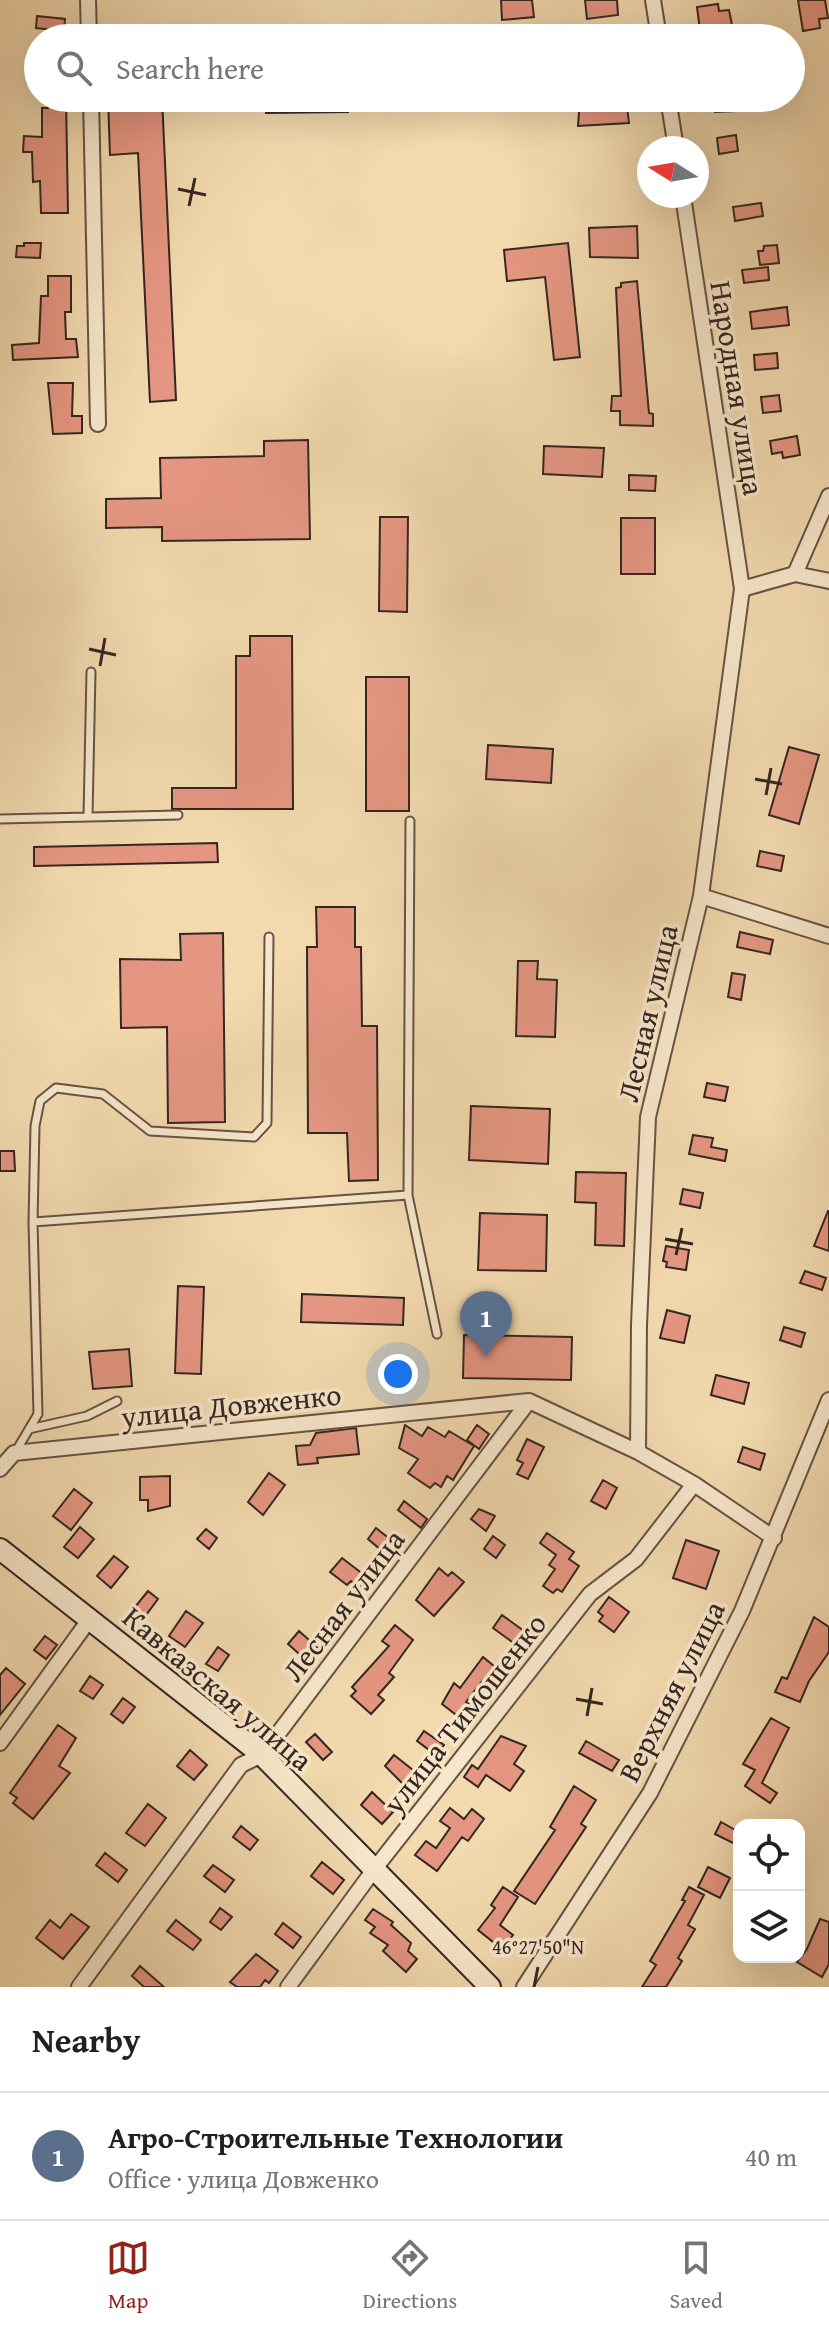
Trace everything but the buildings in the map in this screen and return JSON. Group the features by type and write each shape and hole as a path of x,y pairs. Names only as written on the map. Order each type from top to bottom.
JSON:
{"street":[{"path":"88,0 89,24"},
{"path":"653,0 657,24"},
{"path":"91,112 98,424"},
{"path":"670,112 674,136"},
{"name":"Народная улица","path":"685,208 742,589"},
{"path":"795,574 829,496"},
{"path":"742,589 795,574 829,581"},
{"name":"Лесная улица","path":"638,1452 639,1325 648,1117 701,896 742,589"},
{"path":"701,896 829,936"},
{"name":"Верхняя улица","path":"524,1987 650,1793 742,1611 829,1400"},
{"path":"529,1401 638,1452 694,1484 774,1538"},
{"name":"Лесная улица","path":"79,1987 241,1765 262,1755 529,1401"},
{"name":"улица Довженко","path":"14,1453 529,1401"},
{"path":"0,1469 14,1453"},
{"name":"улица Тимошенко","path":"288,1987 373,1871 590,1594 636,1559 694,1484"},
{"name":"Кавказская улица","path":"0,1549 262,1755 490,1987"},
{"path":"0,1743 89,1620"}],"lane":[{"path":"88,817 91,672"},
{"path":"0,819 178,815"},
{"path":"410,821 408,1195 437,1334"},
{"path":"14,1453 38,1414 33,1222 35,1126 40,1101 56,1088 103,1094 150,1131 254,1137 267,1123 269,937"},
{"path":"33,1222 408,1195"},
{"path":"29,1429 87,1416 117,1401"}],"place":[{"name":"Агро-Строительные Технологии","path":"486,1357"}]}
